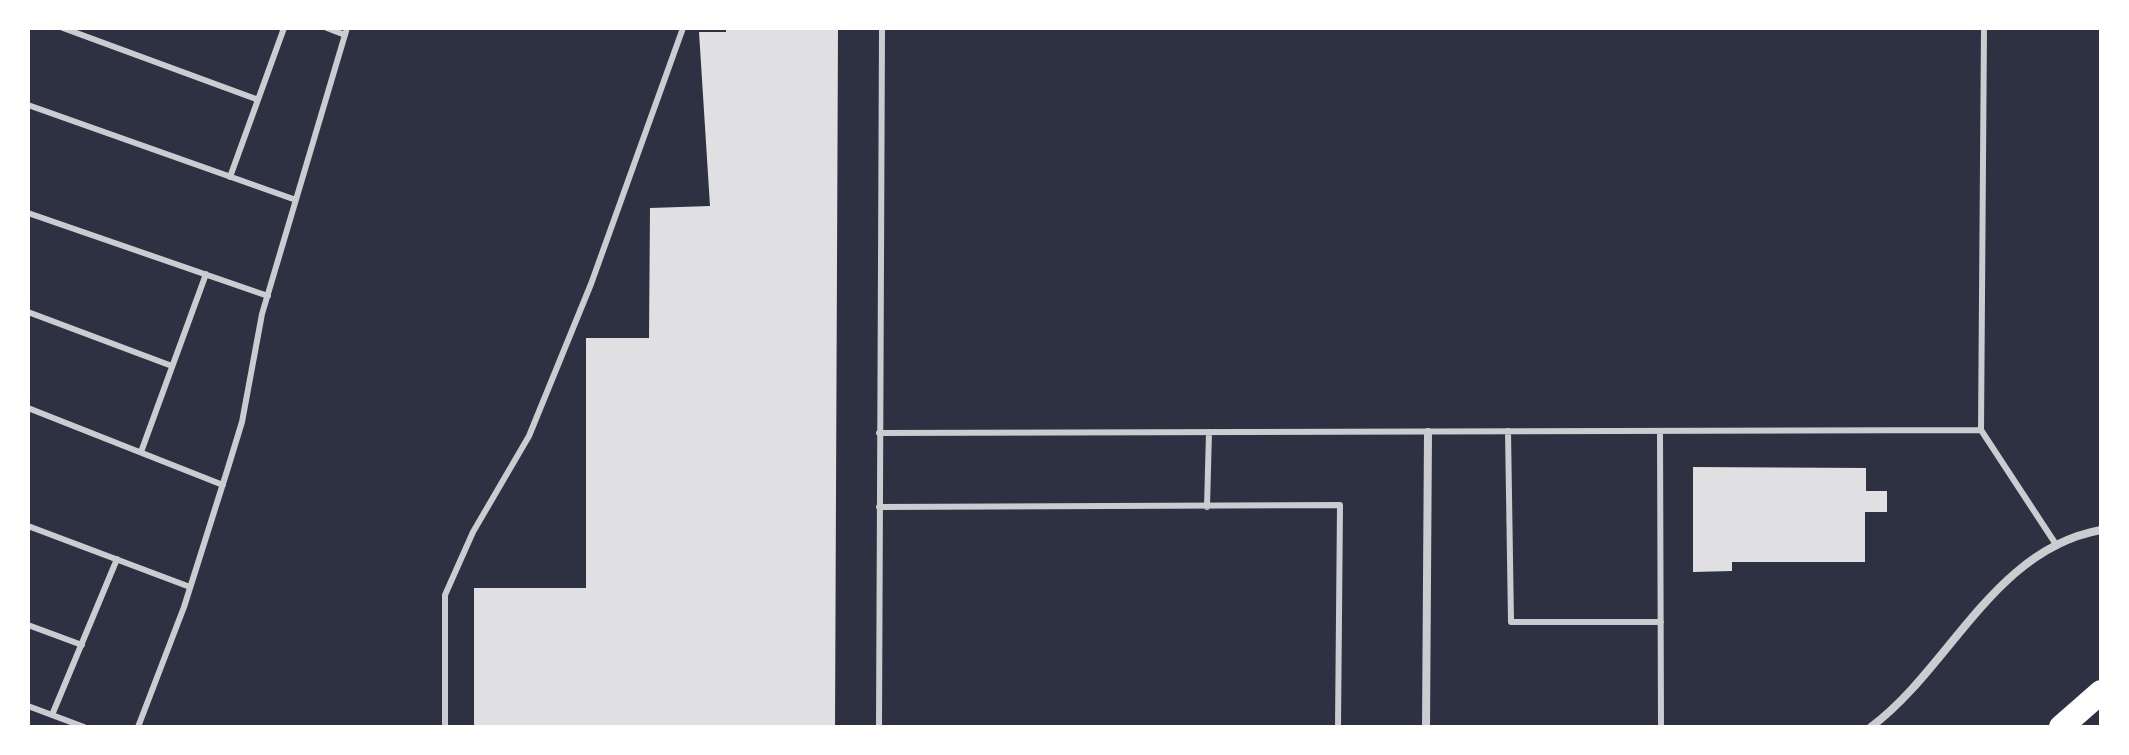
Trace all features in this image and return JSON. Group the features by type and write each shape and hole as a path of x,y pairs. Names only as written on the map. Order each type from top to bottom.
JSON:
{"highway":[{"path":"2061,727 2101,692"}],"street":[{"path":"1426,727 1428,432"},
{"path":"1871,727 1897,707 1983,605 2018,572 2057,546 2101,530"}],"lane":[{"path":"63,28 256,99"},
{"path":"230,177 284,28"},
{"path":"138,727 190,587 242,422 268,296 346,32 327,28"},
{"path":"445,727 445,595 473,532 529,436 591,284 683,28"},
{"path":"879,727 882,593 879,433 882,28"},
{"path":"1984,28 1981,430 2057,546"},
{"path":"28,105 296,200"},
{"path":"28,213 268,296"},
{"path":"141,452 206,274"},
{"path":"28,312 172,366"},
{"path":"28,408 223,485"},
{"path":"879,433 1981,430"},
{"path":"1508,431 1511,622 1661,622"},
{"path":"1660,431 1661,727"},
{"path":"1207,507 1209,432"},
{"path":"879,507 1340,505 1338,727"},
{"path":"28,526 190,587"},
{"path":"52,715 117,559"},
{"path":"28,625 82,645"},
{"path":"28,706 84,727"}],"building":[{"path":"726,28 838,28 835,727 474,727 474,588 586,588 586,338 649,338 650,208 710,206 699,32 726,32"},
{"path":"1693,467 1866,468 1866,491 1887,491 1887,512 1865,512 1865,562 1732,562 1732,571 1693,572"}]}
